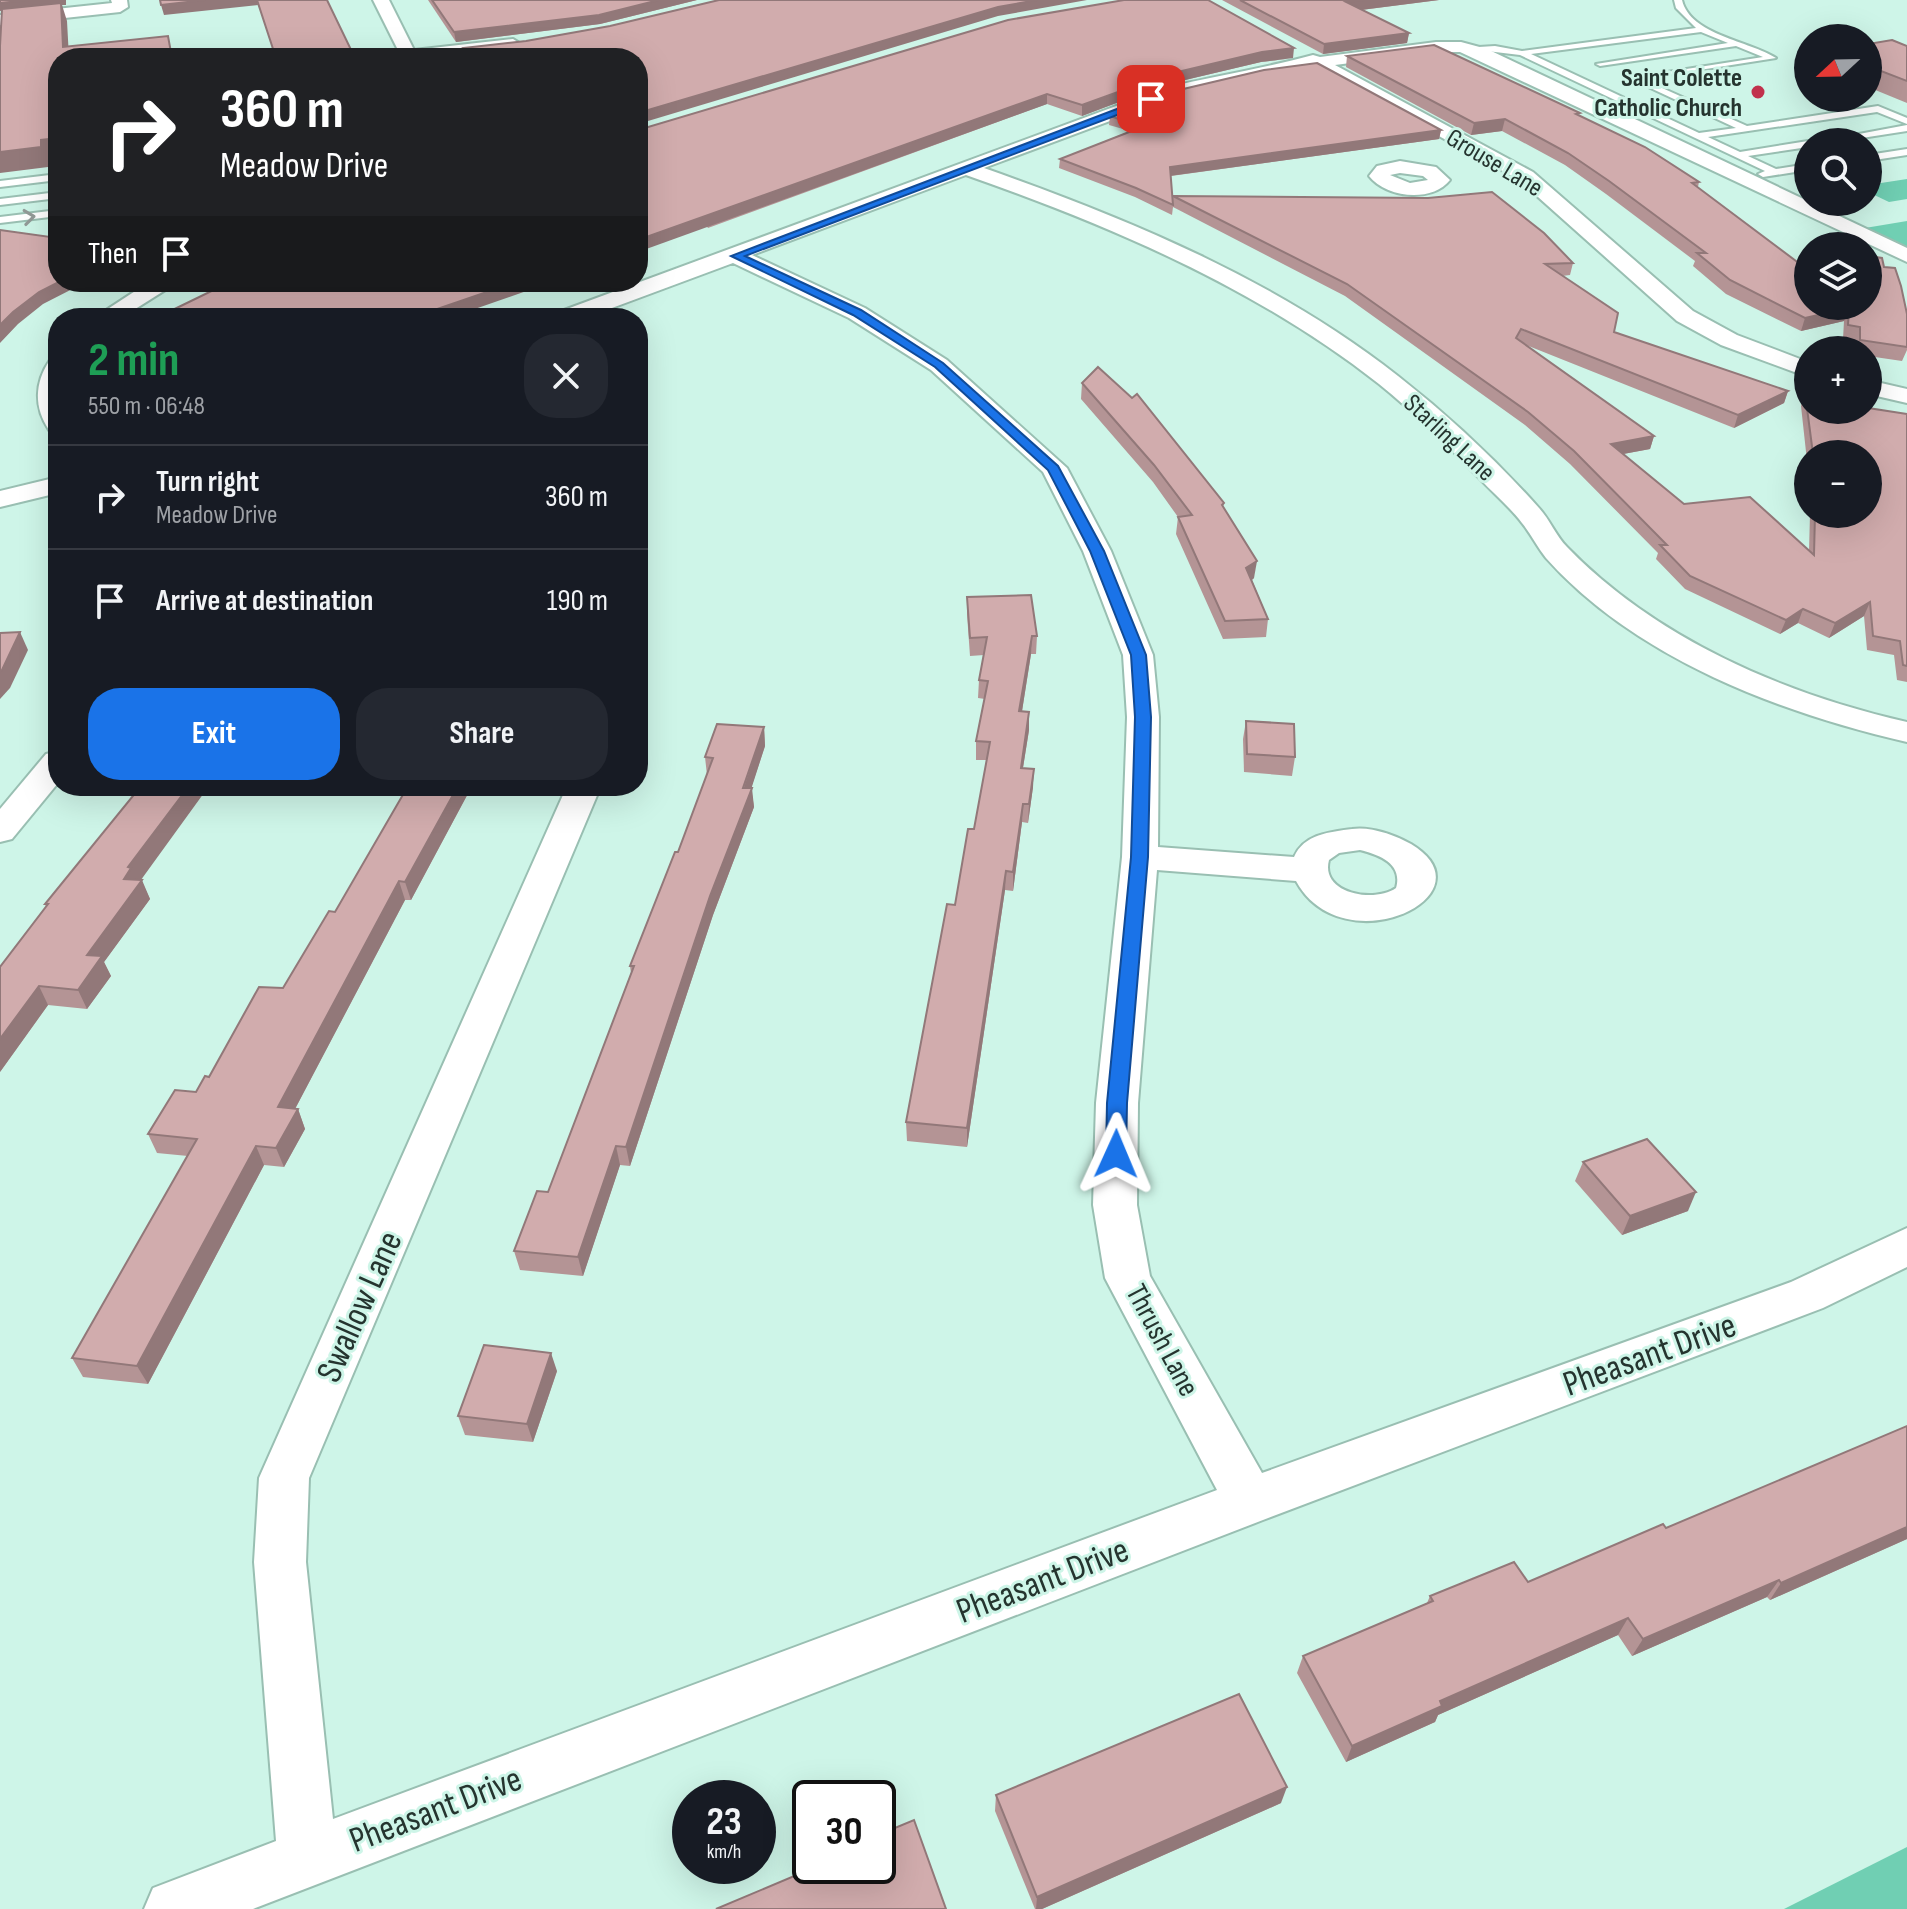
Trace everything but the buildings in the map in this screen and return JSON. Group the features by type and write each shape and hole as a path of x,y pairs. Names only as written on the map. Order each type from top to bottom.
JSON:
{"street":[{"path":"381,0 405,48"},
{"path":"0,20 120,4"},
{"path":"481,48 529,42"},
{"path":"648,288 1171,92 1224,77 1436,47 1463,48 1499,62 1897,252"},
{"name":"Grouse Lane","path":"1292,49 1526,176 1685,316 1729,340 1794,365"},
{"path":"1436,174 1501,162"},
{"name":"Starling Lane","path":"967,169 1049,196 1110,222 1260,294 1373,368 1428,413 1531,516 1554,549 1596,590 1635,618 1757,685 1835,714 1907,732"},
{"name":"Thrush Lane","path":"736,256 857,313 939,365 1054,468 1097,551 1138,655 1143,717 1140,857 1117,1103 1115,1205 1128,1278 1250,1501"},
{"path":"121,308 146,292"},
{"path":"592,308 636,292"},
{"path":"1882,390 1907,396"},
{"path":"0,499 48,487"},
{"path":"0,831 48,773"},
{"name":"Swallow Lane","path":"307,1856 280,1562 284,1478 580,796"},
{"path":"1140,857 1308,870"},
{"name":"Pheasant Drive","path":"174,1909 307,1856 1250,1501 1807,1295 1907,1246"}],"lane":[{"path":"1633,78 1772,58 1702,30 1679,6 1678,0"},
{"path":"1499,62 1566,48 1702,30"},
{"path":"1600,64 1737,44"},
{"path":"1463,48 1495,48 1526,55 1775,172"},
{"path":"1566,48 1746,129"},
{"path":"1567,94 1599,90"},
{"path":"1698,136 1878,109 1907,121"},
{"path":"1882,132 1907,128"},
{"path":"1654,136 1687,131"},
{"path":"1738,155 1794,146"},
{"path":"1882,156 1907,152"},
{"path":"1741,178 1794,169"},
{"path":"0,184 48,178"},
{"path":"0,202 48,196"},
{"path":"0,220 48,214"}],"green space":[{"path":"1907,179 1907,199 1889,202 1882,199 1882,183"},
{"path":"1907,221 1907,249 1882,236 1882,232 1865,228"},
{"path":"1907,1847 1907,1909 1784,1909"}],"place":[{"name":"Saint Colette Catholic Church","path":"1758,92"}],"route":[{"path":"1116,1154 1117,1103 1140,857 1143,717 1138,655 1097,551 1054,468 939,365 857,313 736,256 1151,99"}]}
